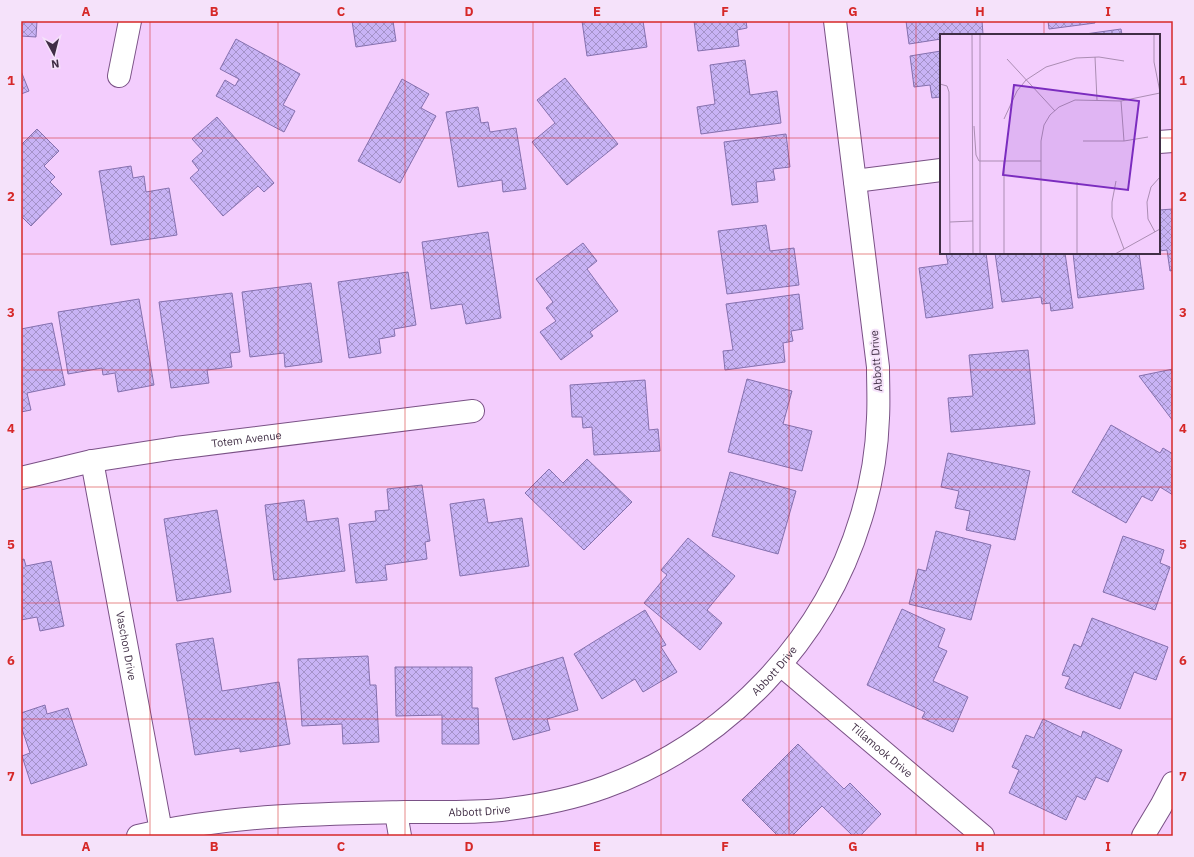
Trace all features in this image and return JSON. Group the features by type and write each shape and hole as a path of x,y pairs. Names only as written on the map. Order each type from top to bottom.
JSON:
{"street":[{"path":"119,76 130,21"},
{"name":"Abbott Drive","path":"138,836 214,822 287,815 499,810 549,803 605,787 658,764 701,738 741,706 781,665 817,616 844,565 861,518 873,468 878,418 878,367 835,21"},
{"path":"1160,142 1173,141"},
{"path":"855,180 940,170"},
{"name":"Totem Avenue","path":"21,478 92,461 176,448 473,411"},
{"name":"Vaschon Drive","path":"92,461 161,831"},
{"name":"Tillamook Drive","path":"781,665 983,836"},
{"path":"1143,836 1173,783"},
{"path":"396,813 400,836"}],"building":[{"path":"21,21 37,21 36,37 21,36"},
{"path":"352,21 393,21 396,41 356,47"},
{"path":"582,21 643,21 647,47 587,56"},
{"path":"694,21 746,21 747,28 737,30 739,46 698,51"},
{"path":"906,21 982,21 983,34 940,34 940,39 909,44"},
{"path":"1048,21 1095,21 1095,23 1049,29"},
{"path":"1121,29 1122,34 1085,34"},
{"path":"236,39 300,74 283,105 295,111 284,132 216,96 225,80 235,86 239,79 220,69"},
{"path":"940,51 940,97 932,98 930,85 914,87 910,56"},
{"path":"745,60 750,95 777,91 781,123 701,134 697,107 715,104 710,65"},
{"path":"21,71 29,91 21,94"},
{"path":"565,78 618,144 567,185 532,142 555,123 537,100"},
{"path":"402,79 429,94 421,108 436,116 400,183 358,161"},
{"path":"478,107 481,123 488,122 490,132 516,128 526,189 503,192 502,180 458,187 446,112"},
{"path":"217,117 274,183 264,192 258,186 223,216 190,178 199,170 192,161 203,151 192,139"},
{"path":"37,129 59,151 44,166 55,177 50,182 62,194 31,226 21,216 21,145"},
{"path":"786,134 790,167 773,169 775,180 756,182 758,202 732,205 724,142"},
{"path":"131,166 133,178 144,176 146,192 169,188 177,235 111,245 99,171"},
{"path":"1173,209 1173,270 1170,271 1167,250 1160,251 1160,210"},
{"path":"766,225 770,251 794,248 799,285 727,294 718,231"},
{"path":"488,232 501,318 466,324 462,304 431,309 422,242"},
{"path":"583,243 597,261 587,269 618,311 590,332 593,336 561,360 540,332 556,321 546,308 553,302 536,279"},
{"path":"946,254 986,254 993,308 926,318 919,268 948,264"},
{"path":"995,254 1065,254 1073,308 1051,311 1050,303 1042,304 1041,297 1002,302"},
{"path":"1073,254 1139,254 1144,289 1078,298"},
{"path":"408,272 416,325 394,329 395,336 379,339 381,353 349,358 338,282"},
{"path":"311,283 322,362 285,367 284,353 250,357 242,292"},
{"path":"232,293 240,352 230,353 232,367 207,370 209,383 171,388 159,302"},
{"path":"799,294 803,329 791,331 793,341 783,343 785,362 725,370 723,351 733,350 726,304"},
{"path":"139,299 154,385 118,392 115,373 103,375 102,368 68,374 58,312"},
{"path":"52,323 65,385 27,393 31,410 21,412 21,329"},
{"path":"1028,350 1035,424 951,432 948,398 973,396 969,355"},
{"path":"1173,369 1173,421 1139,376"},
{"path":"747,379 792,391 783,424 812,431 802,471 728,452"},
{"path":"645,380 649,430 658,429 660,451 594,455 592,427 583,428 582,417 572,417 570,385"},
{"path":"1111,425 1160,453 1163,448 1173,454 1173,495 1160,487 1152,501 1142,496 1126,523 1072,492"},
{"path":"948,453 1030,471 1015,540 966,530 970,511 955,508 959,491 941,487"},
{"path":"587,459 632,502 584,550 525,493 549,469 563,483"},
{"path":"730,472 796,491 778,554 712,536"},
{"path":"422,485 430,541 425,542 427,559 385,565 387,580 356,583 349,524 376,521 375,511 389,510 387,489"},
{"path":"484,499 488,523 522,518 529,566 460,576 450,504"},
{"path":"304,500 307,522 338,518 345,571 274,580 265,505"},
{"path":"217,510 231,592 177,601 164,519"},
{"path":"936,531 991,545 971,620 909,604 918,569 926,571"},
{"path":"1123,536 1164,550 1160,563 1170,567 1155,610 1103,592"},
{"path":"688,538 735,576 707,610 722,623 700,650 644,603 667,575 661,570"},
{"path":"24,559 26,566 51,561 64,626 40,631 37,617 21,620 21,560"},
{"path":"902,609 945,629 938,647 947,651 933,681 968,697 953,732 922,718 925,712 867,685"},
{"path":"645,610 666,645 661,647 677,672 643,692 635,679 602,699 574,654"},
{"path":"1092,618 1168,647 1156,680 1134,672 1120,709 1065,688 1070,677 1062,675 1074,644 1081,647"},
{"path":"213,638 222,691 279,682 290,744 240,752 240,748 195,755 176,644"},
{"path":"368,656 370,685 376,685 379,742 343,744 342,724 302,726 298,659"},
{"path":"563,657 578,710 547,719 550,730 513,740 495,678"},
{"path":"395,667 472,667 472,708 478,708 479,744 442,744 442,715 396,716"},
{"path":"45,705 47,714 68,708 87,765 31,784 22,756 30,753 21,726 21,713"},
{"path":"1043,719 1081,737 1083,731 1122,750 1108,782 1096,777 1085,800 1077,796 1066,820 1009,793 1019,770 1012,767 1026,735 1034,738"},
{"path":"798,744 844,789 850,783 881,814 860,836 853,836 822,806 792,836 778,836 742,800"}]}
